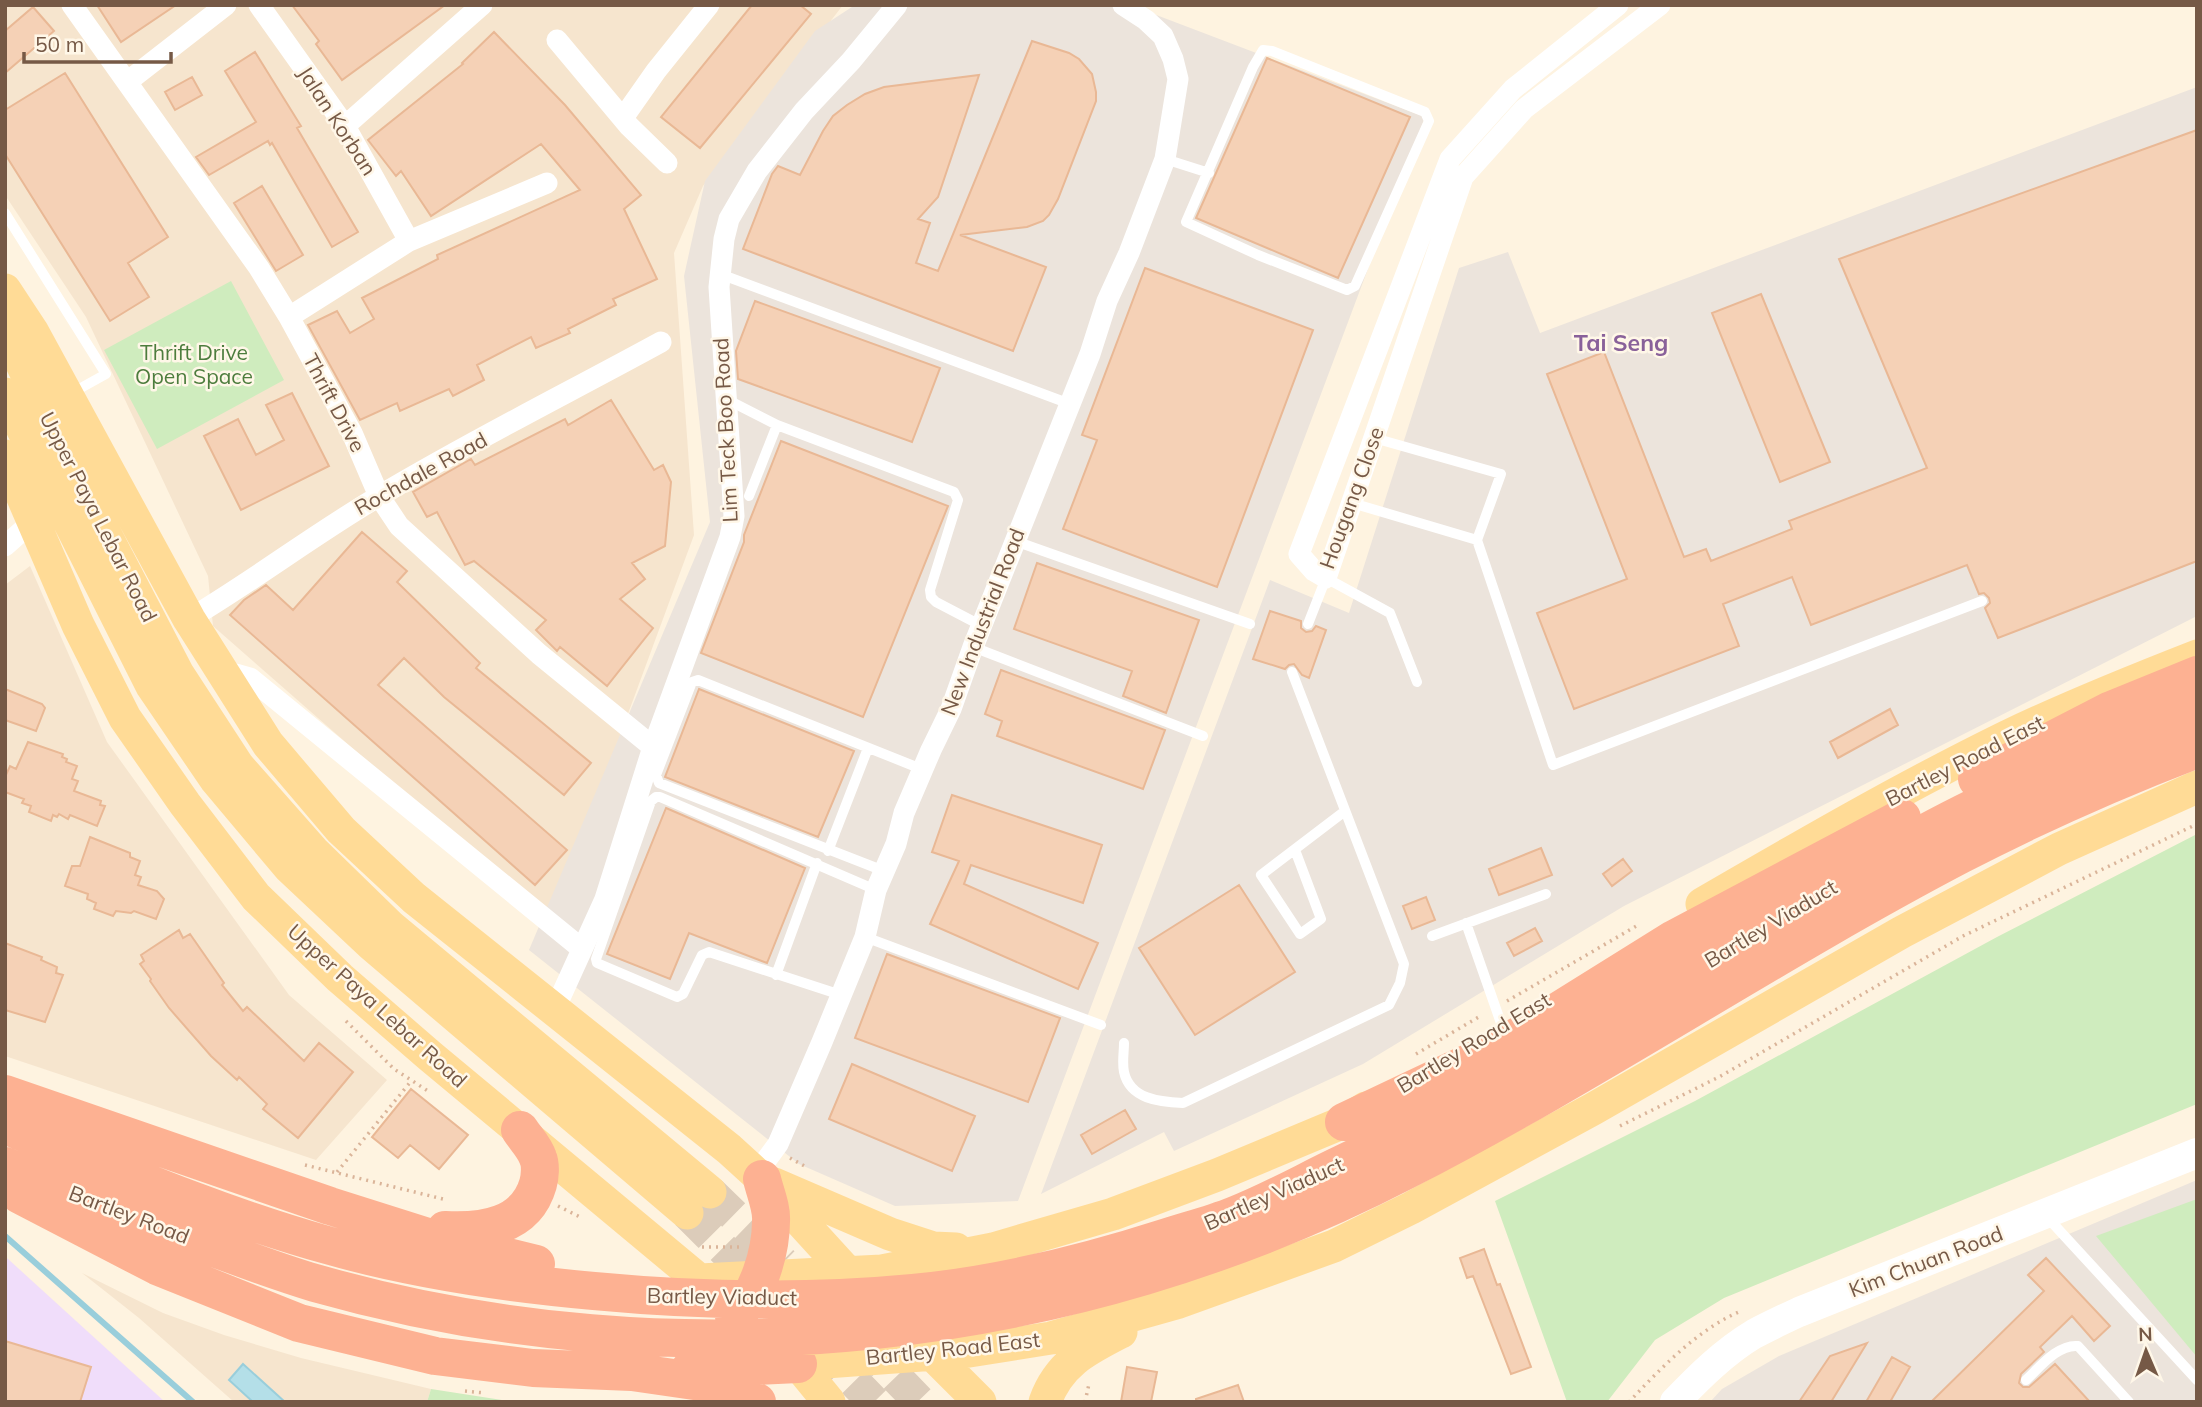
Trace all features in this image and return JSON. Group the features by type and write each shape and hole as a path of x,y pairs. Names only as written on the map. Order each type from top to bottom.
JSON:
{"highway":[{"path":"1344,1122 1494,1051 1661,929 1943,796 2111,710 2197,676"},
{"name":"Bartley Viaduct","path":"213,1209 329,1246 445,1273 657,1297 813,1298 916,1293 1080,1263 1236,1215 1397,1138 1556,1052 1908,843 2001,794 2197,709"},
{"name":"Bartley Viaduct","path":"253,1264 318,1284 477,1319 644,1337 726,1339 884,1331 955,1321 1088,1293 1212,1255 1294,1223 1367,1190 1469,1137 1955,858 2075,799 2197,749"},
{"path":"5,1094 428,1237 535,1264 582,1271 699,1280"},
{"name":"Bartley Road","path":"5,1125 213,1209"},
{"path":"405,1228 475,1232 500,1225 519,1215 535,1196 540,1178 538,1158 520,1130"},
{"name":"Bartley Road","path":"5,1166 253,1264"},
{"path":"632,1372 693,1348 738,1312 761,1277 772,1219 759,1176"},
{"path":"5,1188 157,1266 299,1324 435,1356 533,1368 632,1372 708,1383 757,1402"},
{"path":"565,1368 622,1348 624,1304 582,1271"},
{"path":"632,1372 798,1364"}],"main road":[{"name":"Upper Paya Lebar Road","path":"5,290 32,331 189,619 268,744 341,830 414,898 729,1149 759,1176 847,1274 933,1354 979,1402"},
{"name":"Upper Paya Lebar Road","path":"5,329 178,674 239,766 313,851 391,928 698,1202 372,945 289,867 216,780 152,686 5,394"},
{"name":"Upper Paya Lebar Road","path":"5,456 78,625 125,718 185,804 256,897 340,978 430,1056 798,1364 829,1402"},
{"name":"Bartley Road East","path":"699,1280 882,1271 993,1249 1112,1214 1217,1175 1344,1122 1499,1017 1622,951 1840,824 2006,737 2197,656"},
{"name":"Bartley Road East","path":"798,1364 933,1354 1051,1338 1179,1302 1334,1246 1593,1109 1914,926 2059,849 2197,787"},
{"path":"668,1254 717,1261 749,1253 756,1247 753,1205 729,1149"},
{"name":"Kim Chuan Road","path":"1675,1402 1703,1372 1755,1334 1811,1307 2197,1153"},
{"path":"759,1176 890,1234 933,1248 993,1249"},
{"path":"1045,1402 1051,1385 1062,1369 1094,1345 1179,1302"}],"street":[{"name":"Thrift Drive","path":"72,5 259,268 289,317 357,443 379,496 405,533 539,654 653,747"},
{"path":"127,82 226,5"},
{"name":"Jalan Korban","path":"259,5 345,126 409,241"},
{"path":"345,126 482,5"},
{"path":"623,118 656,71 709,5"},
{"name":"Lim Teck Boo Road","path":"555,1009 604,899 653,747 730,537 734,516 720,274 729,219 757,171 804,111 851,61 897,5"},
{"name":"New Industrial Road","path":"759,1176 778,1144 865,937 880,881 896,844 904,813 951,709 973,647 1090,354 1107,301 1129,253 1165,159 1178,79 1173,60 1163,36 1146,20 1123,5"},
{"name":"Hougang Close","path":"1618,5 1513,89 1450,159 1299,554 1326,578 1463,177 1524,109 1660,5"},
{"path":"556,40 623,118 667,163"},
{"path":"289,317 409,241 547,183"},
{"name":"Rochdale Road","path":"189,619 237,590 313,536 379,496 661,342"},
{"path":"5,546 32,522"},
{"path":"225,675 236,674 250,678 582,949"}],"lane":[{"path":"1264,51 1272,51 1425,112 1428,116 1429,121 1352,289 1347,290 1258,255 1186,222 1209,173 1253,67 1264,51"},
{"path":"1165,159 1209,173"},
{"path":"5,213 106,374 67,396"},
{"path":"720,274 1070,404"},
{"path":"726,399 777,425 954,492 958,500 930,597 982,626"},
{"path":"749,496 777,425"},
{"path":"1374,438 1501,474 1477,540 1553,765 1982,601"},
{"path":"1352,503 1477,540"},
{"path":"1015,541 1250,624"},
{"path":"1308,624 1326,578 1390,613 1417,682"},
{"path":"973,647 1203,736"},
{"path":"1124,1043 1124,1072 1132,1089 1155,1102 1183,1103 1389,1005 1400,983 1404,964 1292,672"},
{"path":"880,881 828,851 659,783 656,775 692,681 698,680 924,770"},
{"path":"828,851 867,748"},
{"path":"841,995 705,952 683,994 677,997 597,963 596,959 651,802 656,797 817,863 880,881"},
{"path":"1295,850 1321,919 1300,934 1261,875 1345,811"},
{"path":"776,975 817,863"},
{"path":"1432,936 1546,894"},
{"path":"1466,923 1499,1017"},
{"path":"865,937 1101,1025"},
{"path":"2045,1215 2197,1380"},
{"path":"2026,1380 2059,1351 2078,1346 2129,1402"}],"path":[{"path":"1412,1056 1499,1017 1661,929"},
{"path":"337,1172 411,1080"},
{"path":"299,1164 450,1200"},
{"path":"1085,1402 1086,1387"},
{"path":"476,1402 477,1393"}],"shaded area":[{"path":"5,5 843,5 703,186 674,253 694,535 554,914 544,916 213,626 208,576 86,317 5,195"},
{"path":"855,5 1130,5 1425,117 1018,1201 895,1206 799,1164 529,950 710,522 684,276 705,181 815,31"},
{"path":"2197,87 2197,616 1624,906 1363,1064 1174,1151 1164,1132 1041,1194 1270,580 1349,613 1459,268 1508,252 1540,333"},
{"path":"30,566 107,742 289,995 387,1080 316,1160 5,1056 5,585"},
{"path":"2197,1180 2197,1402 1710,1402 1722,1389 1779,1356"},
{"path":"5,1257 8,1259 165,1402 5,1402"},
{"path":"82,1273 163,1313 224,1335 301,1358 431,1389 427,1402 234,1402 139,1318"}],"green space":[{"name":"Thrift Drive Open Space","path":"231,281 284,380 157,449 104,350"},
{"path":"2197,834 2197,1104 1724,1298 1655,1340 1607,1402 1567,1402 1495,1201 1695,1101 1997,937"},
{"path":"2197,1199 2197,1357 2096,1236"},
{"path":"431,1389 515,1402 427,1402"}],"water":[{"path":"243,1364 285,1402 253,1402 229,1380"}],"building":[{"path":"97,5 176,5 121,42"},
{"path":"292,5 445,5 342,80 316,44 319,41"},
{"path":"752,5 800,5 811,14 700,148 661,117"},
{"path":"33,7 54,31 5,73 5,31"},
{"path":"494,32 565,105 641,195 624,209 657,279 613,299 616,305 568,329 570,333 536,348 531,337 477,365 484,380 453,396 449,389 400,411 397,403 360,420 308,325 337,311 350,333 374,319 362,298 438,259 437,255 580,190 541,144 431,216 401,171 396,176 368,140 463,64"},
{"path":"1032,41 1079,59 1092,74 1096,101 1058,199 1043,221 1027,227 960,235 1046,267 1013,351 743,249 772,174 778,166 800,175 833,116 847,105 884,87 979,75 938,197 918,219 930,223 916,263 938,271"},
{"path":"255,52 301,126 297,128 358,232 332,247 272,143 270,145 268,141 209,175 196,157 256,122 225,71"},
{"path":"1267,58 1410,117 1338,278 1196,218"},
{"path":"65,73 168,237 128,263 149,297 110,321 5,154 5,110"},
{"path":"192,77 202,95 175,110 165,92"},
{"path":"2197,130 2197,561 1998,638 1985,608 1990,603 1989,598 1984,593 1979,594 1967,565 1811,625 1792,577 1723,604 1739,646 1574,709 1537,613 1627,579 1547,374 1604,352 1684,557 1706,549 1711,561 1792,529 1789,521 1927,468 1839,259"},
{"path":"262,186 303,255 276,271 234,203"},
{"path":"1145,268 1313,330 1217,587 1063,529 1097,440 1082,435"},
{"path":"1761,294 1830,462 1780,482 1712,313"},
{"path":"755,301 940,368 912,442 738,379 736,351"},
{"path":"292,393 329,466 241,510 204,436 238,419 256,455 284,440 266,405"},
{"path":"611,400 654,470 663,465 671,482 665,546 632,563 645,579 620,599 653,628 607,686 560,647 557,651 536,630 546,620 474,561 465,565 437,512 427,517 413,492 471,459 475,465 565,419 568,425"},
{"path":"781,441 948,506 863,717 701,653"},
{"path":"362,532 407,571 397,582 480,663 476,668 591,763 564,795 444,697 404,658 378,685 567,850 535,885 230,615 244,600 266,585 293,610"},
{"path":"1037,563 1199,620 1166,713 1123,696 1132,671 1014,629"},
{"path":"1270,611 1301,621 1301,628 1306,632 1312,631 1316,626 1326,630 1309,678 1302,675 1294,664 1285,669 1253,659"},
{"path":"1001,670 1165,730 1143,789 997,736 1002,721 985,714"},
{"path":"5,689 42,704 45,708 36,731 5,720"},
{"path":"699,689 854,751 818,837 665,777"},
{"path":"1890,709 1898,725 1838,758 1830,742"},
{"path":"28,742 63,754 66,762 77,766 72,779 78,781 74,791 101,801 100,805 105,806 97,826 70,815 68,819 59,814 57,817 53,815 51,821 29,812 31,806 22,803 24,799 5,792 5,777 10,766 16,769"},
{"path":"952,795 1102,845 1083,903 971,865 964,884 1098,943 1078,989 930,924 959,861 932,852"},
{"path":"666,808 805,868 767,963 689,933 670,979 607,954"},
{"path":"90,837 130,853 130,857 140,861 135,875 141,877 138,885 157,891 164,899 156,919 134,911 116,911 113,916 94,909 96,903 87,899 88,894 65,886 72,866 80,866"},
{"path":"1541,848 1552,875 1499,895 1489,869"},
{"path":"1623,859 1632,871 1612,886 1603,874"},
{"path":"1239,885 1295,972 1195,1035 1139,948"},
{"path":"1426,897 1435,920 1412,929 1403,906"},
{"path":"1535,928 1542,941 1514,956 1507,943"},
{"path":"179,930 183,938 190,934 224,983 222,985 243,1011 247,1007 304,1061 319,1043 353,1072 298,1138 263,1109 267,1104 239,1077 237,1080 211,1056 169,1008 140,964 144,961 141,955"},
{"path":"5,943 42,957 41,960 57,967 56,973 63,975 45,1022 5,1010"},
{"path":"887,954 1060,1018 1028,1102 855,1038"},
{"path":"852,1064 975,1116 952,1171 829,1119"},
{"path":"411,1089 468,1135 439,1169 410,1145 398,1158 372,1137"},
{"path":"1125,1110 1136,1129 1092,1154 1081,1135"},
{"path":"1484,1249 1531,1367 1511,1374 1473,1276 1467,1278 1460,1258"},
{"path":"2046,1258 2110,1326 2094,1341 2072,1316 2040,1347 2044,1352 2021,1374 2019,1383 2023,1387 2029,1387 2055,1364 2090,1402 1931,1402 2044,1291 2028,1275"},
{"path":"5,1341 91,1367 80,1402 5,1402"},
{"path":"1867,1343 1831,1402 1799,1402 1830,1356"},
{"path":"1892,1357 1910,1367 1890,1402 1866,1402"},
{"path":"1127,1367 1157,1372 1151,1402 1121,1402"},
{"path":"1238,1385 1244,1402 1196,1402 1196,1399"}],"waterway":[{"path":"5,1236 193,1402"}],"tunnel":[{"path":"710,1192 783,1263"},
{"path":"687,1213 767,1293"},
{"path":"861,1341 920,1402"},
{"path":"819,1346 874,1402"}],"district":[{"name":"Tai Seng","path":"1621,343"}]}
